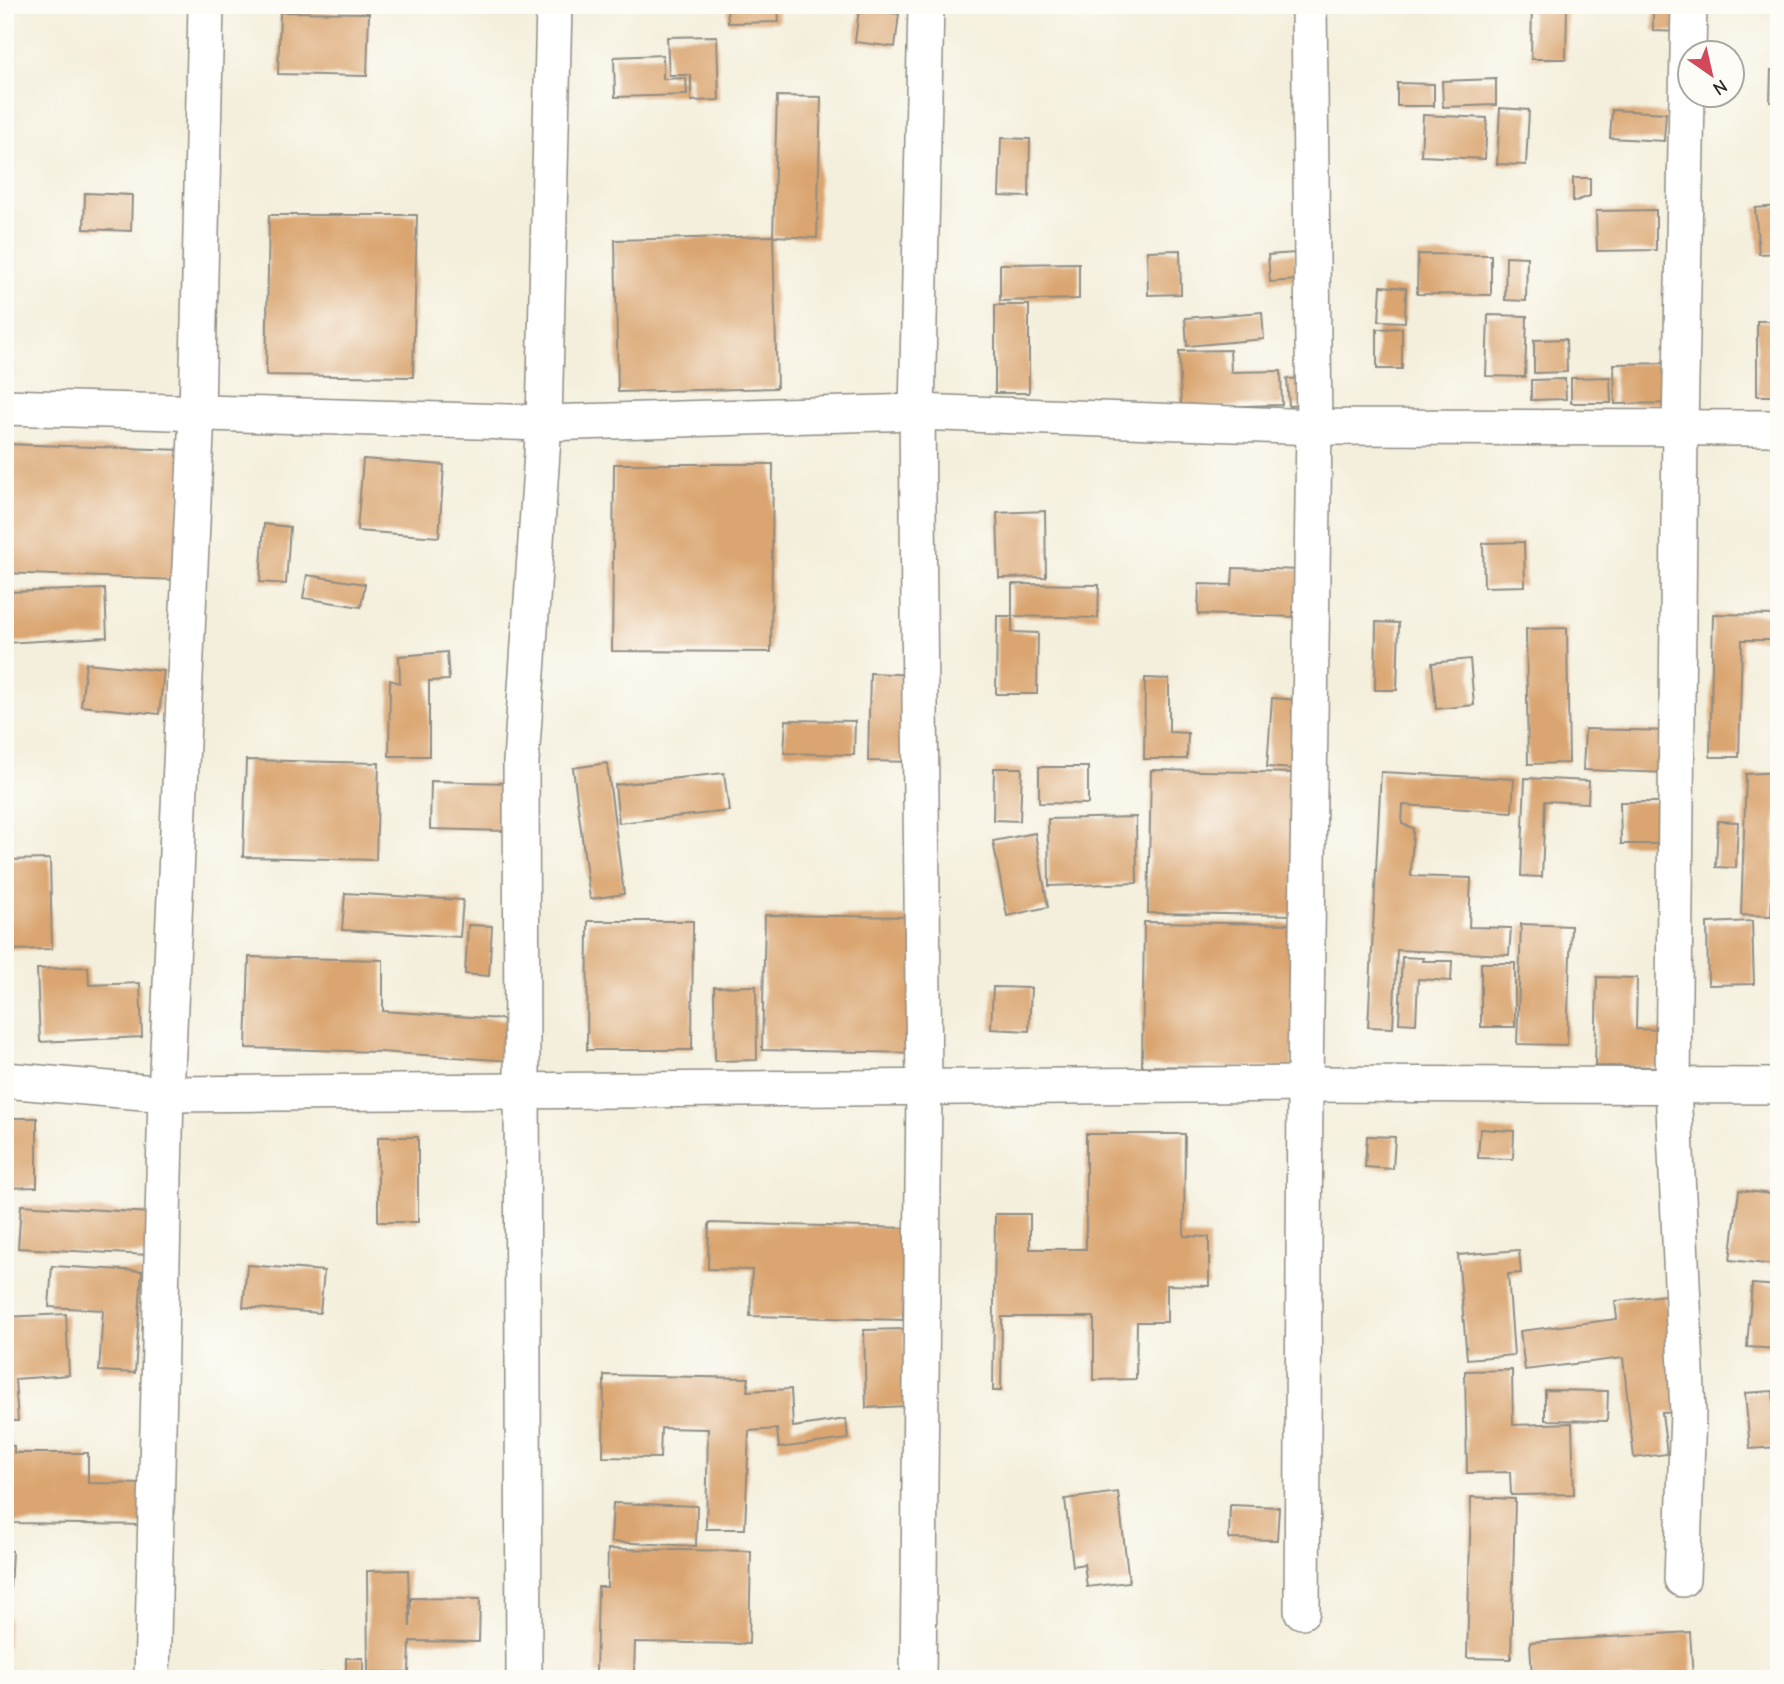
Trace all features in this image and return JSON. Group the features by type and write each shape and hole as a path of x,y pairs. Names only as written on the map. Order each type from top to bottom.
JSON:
{"street":[{"path":"152,1679 166,1094 197,413 206,5"},
{"path":"524,1679 521,762 544,423 554,5"},
{"path":"918,1679 924,1086 917,412 926,5"},
{"path":"1302,1611 1305,1084 1314,427 1309,5"},
{"path":"1682,1579 1688,1413 1673,1087 1680,428 1689,5"},
{"path":"5,407 544,423 917,412 1314,427 1779,428"},
{"path":"5,1080 166,1094 1305,1084 1779,1086"}],"building":[{"path":"727,5 778,5 779,22 728,23"},
{"path":"1532,5 1567,5 1566,59 1531,59"},
{"path":"1653,5 1684,5 1683,32 1653,31"},
{"path":"859,9 899,14 895,47 855,42"},
{"path":"280,12 369,13 367,76 278,74"},
{"path":"717,36 719,100 691,101 691,75 669,75 667,37"},
{"path":"663,55 663,79 686,78 687,95 615,97 614,57"},
{"path":"1771,70 1779,70 1779,102 1770,102"},
{"path":"1496,79 1496,105 1443,107 1442,81"},
{"path":"1397,83 1434,84 1434,106 1397,106"},
{"path":"777,96 821,97 817,238 773,236"},
{"path":"1500,108 1529,110 1526,165 1497,164"},
{"path":"1612,110 1666,113 1664,141 1610,138"},
{"path":"1423,115 1487,118 1485,159 1421,156"},
{"path":"1001,138 1030,139 1029,197 999,196"},
{"path":"1573,178 1590,178 1590,196 1573,202"},
{"path":"85,193 132,195 131,231 84,229"},
{"path":"1779,206 1779,253 1759,254 1755,208"},
{"path":"1656,210 1656,250 1597,251 1596,211"},
{"path":"269,215 417,215 413,377 266,375"},
{"path":"773,236 777,388 618,392 615,240"},
{"path":"1180,250 1181,294 1148,295 1147,251"},
{"path":"1295,253 1297,280 1270,282 1268,255"},
{"path":"1418,254 1491,255 1491,295 1417,294"},
{"path":"1506,256 1527,257 1526,301 1505,300"},
{"path":"1079,263 1079,299 1000,301 1000,264"},
{"path":"1381,286 1406,288 1405,322 1379,321"},
{"path":"995,305 1029,305 1029,393 995,393"},
{"path":"1262,312 1264,339 1187,346 1185,318"},
{"path":"1488,315 1527,316 1525,377 1486,376"},
{"path":"1757,321 1779,321 1779,396 1757,396"},
{"path":"1402,328 1402,369 1377,369 1377,329"},
{"path":"1566,339 1567,372 1534,373 1534,340"},
{"path":"1230,350 1231,372 1281,371 1282,405 1181,408 1179,351"},
{"path":"1676,363 1676,403 1615,404 1614,364"},
{"path":"1610,377 1611,403 1571,403 1571,378"},
{"path":"1303,378 1305,405 1289,406 1287,379"},
{"path":"1565,379 1566,399 1531,400 1531,380"},
{"path":"5,444 183,450 177,580 5,573"},
{"path":"363,459 444,465 439,537 357,531"},
{"path":"614,464 773,464 771,652 612,651"},
{"path":"1045,511 1046,577 999,578 997,513"},
{"path":"264,524 290,527 286,584 260,582"},
{"path":"1524,542 1525,586 1484,587 1483,543"},
{"path":"1233,568 1301,570 1299,617 1198,614 1199,584 1232,585"},
{"path":"307,575 365,584 361,607 303,598"},
{"path":"1012,584 1099,585 1098,618 1012,616"},
{"path":"105,589 107,637 5,643 5,592"},
{"path":"1713,614 1779,615 1779,640 1742,640 1739,757 1710,757"},
{"path":"997,616 1012,616 1012,632 1038,633 1037,694 996,694"},
{"path":"1376,622 1399,623 1397,690 1375,690"},
{"path":"1567,628 1569,763 1528,764 1526,629"},
{"path":"447,652 449,680 429,681 429,756 389,756 390,680 400,683 399,656"},
{"path":"1470,659 1474,705 1436,709 1432,663"},
{"path":"86,663 164,671 159,714 81,706"},
{"path":"870,673 916,675 914,762 868,761"},
{"path":"1145,678 1169,679 1169,732 1188,733 1187,759 1144,759"},
{"path":"1272,698 1298,700 1293,769 1267,767"},
{"path":"786,720 855,721 854,755 784,753"},
{"path":"1585,729 1672,731 1670,773 1583,770"},
{"path":"246,760 379,763 376,860 243,857"},
{"path":"607,763 624,894 590,899 573,768"},
{"path":"1039,767 1088,767 1088,804 1039,803"},
{"path":"994,768 1022,768 1020,821 993,820"},
{"path":"1151,770 1299,773 1296,915 1148,913"},
{"path":"1381,772 1514,779 1512,812 1403,805 1402,824 1413,828 1411,876 1471,878 1469,927 1511,928 1509,955 1397,950 1393,1028 1368,1027"},
{"path":"1779,772 1771,916 1741,915 1746,774"},
{"path":"724,773 729,811 619,823 615,785"},
{"path":"1525,778 1589,781 1588,803 1545,801 1542,877 1521,876"},
{"path":"431,781 508,783 506,831 430,829"},
{"path":"1620,802 1669,802 1669,844 1621,844"},
{"path":"1136,817 1137,883 1049,886 1048,819"},
{"path":"1718,821 1738,822 1736,868 1716,867"},
{"path":"1035,833 1048,907 1007,916 993,841"},
{"path":"50,859 52,949 5,950 5,860"},
{"path":"345,893 463,900 460,937 342,930"},
{"path":"765,915 918,917 915,1053 762,1050"},
{"path":"588,921 693,921 692,1050 587,1050"},
{"path":"1752,921 1754,984 1708,985 1707,923"},
{"path":"1144,922 1295,924 1292,1068 1142,1066"},
{"path":"1521,924 1571,926 1567,1045 1517,1044"},
{"path":"468,925 492,926 489,976 465,974"},
{"path":"249,957 383,960 383,1011 515,1020 512,1061 380,1052 246,1048"},
{"path":"1402,957 1423,958 1422,961 1452,961 1451,981 1418,979 1416,1024 1399,1023"},
{"path":"1481,963 1515,963 1515,1027 1481,1027"},
{"path":"88,967 89,985 140,983 142,1037 40,1042 37,969"},
{"path":"1597,977 1637,978 1636,1029 1665,1030 1664,1067 1595,1066"},
{"path":"756,986 757,1060 715,1061 714,987"},
{"path":"993,987 1031,988 1029,1031 991,1029"},
{"path":"5,1118 37,1118 37,1187 5,1188"},
{"path":"1480,1129 1514,1131 1513,1159 1478,1158"},
{"path":"1086,1134 1185,1134 1184,1236 1209,1237 1209,1286 1167,1285 1167,1322 1137,1322 1136,1379 1094,1380 1094,1317 1002,1317 1001,1391 993,1391 995,1214 1030,1214 1030,1249 1086,1249"},
{"path":"1367,1136 1395,1137 1393,1169 1365,1167"},
{"path":"378,1137 418,1137 418,1222 378,1222"},
{"path":"1739,1190 1779,1195 1779,1238 1775,1265 1730,1260"},
{"path":"21,1205 151,1213 148,1255 18,1248"},
{"path":"709,1223 906,1228 903,1320 750,1316 752,1270 708,1269"},
{"path":"1519,1250 1521,1273 1508,1274 1514,1355 1467,1359 1458,1255"},
{"path":"247,1265 324,1271 320,1313 243,1307"},
{"path":"52,1266 142,1271 135,1373 99,1371 103,1310 49,1307"},
{"path":"1752,1284 1779,1286 1779,1349 1747,1347"},
{"path":"1665,1295 1679,1412 1662,1413 1667,1454 1634,1458 1623,1358 1525,1370 1520,1331 1617,1319 1615,1301"},
{"path":"66,1314 69,1375 15,1379 18,1421 5,1421 5,1317"},
{"path":"904,1329 906,1406 866,1408 864,1330"},
{"path":"1512,1370 1513,1425 1572,1423 1574,1494 1511,1495 1510,1472 1467,1473 1465,1371"},
{"path":"604,1375 749,1378 747,1391 791,1389 793,1427 846,1419 848,1439 779,1448 777,1429 749,1431 745,1529 706,1529 708,1429 661,1428 660,1458 603,1457"},
{"path":"1545,1390 1608,1391 1607,1421 1545,1420"},
{"path":"1773,1391 1778,1447 1750,1449 1745,1393"},
{"path":"5,1446 14,1446 14,1453 88,1453 88,1483 151,1484 150,1525 13,1523 14,1511 5,1511"},
{"path":"1118,1492 1129,1582 1087,1587 1084,1564 1073,1566 1065,1499"},
{"path":"1471,1497 1515,1499 1511,1659 1467,1658"},
{"path":"613,1503 697,1506 696,1546 611,1542"},
{"path":"1230,1505 1279,1507 1277,1540 1229,1539"},
{"path":"608,1549 751,1551 749,1644 635,1642 634,1674 596,1674 598,1587 607,1587"},
{"path":"5,1551 12,1551 7,1647 5,1647"},
{"path":"408,1570 410,1627 411,1598 480,1599 479,1642 410,1641 409,1672 368,1673 367,1571"},
{"path":"1690,1632 1693,1679 1532,1679 1530,1642"},
{"path":"346,1658 363,1658 363,1679 321,1679 321,1673 346,1673"}]}
